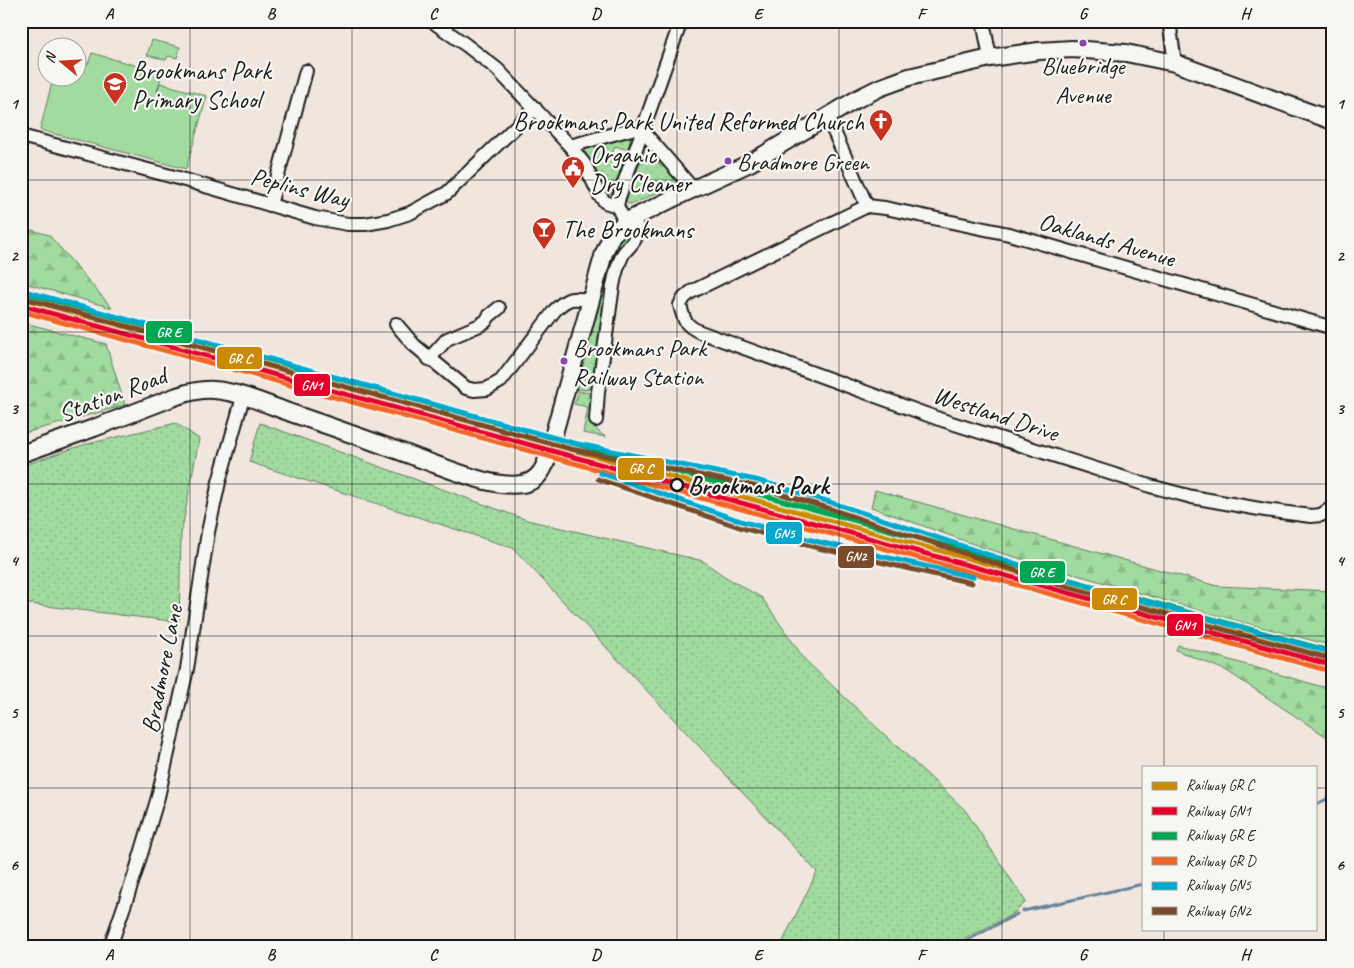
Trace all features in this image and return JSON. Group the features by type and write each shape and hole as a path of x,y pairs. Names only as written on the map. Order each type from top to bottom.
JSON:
{"street":[{"path":"432,21 497,69 570,146 585,165 600,196 605,202 617,206 638,230 634,240 624,254 613,283 596,420"},
{"path":"617,206 681,21"},
{"path":"983,21 990,58"},
{"path":"1168,21 1175,63"},
{"path":"613,283 597,278 607,244 612,235 629,220 750,163 827,116 879,88 909,77 990,58 1039,51 1072,49 1126,53 1175,63 1333,121"},
{"path":"270,205 306,72"},
{"name":"Peplins Way","path":"21,136 178,178 315,218 348,224 365,224 388,220 410,213 447,193 535,108"},
{"path":"827,116 867,206"},
{"path":"570,146 635,128 642,130 693,189"},
{"name":"Westland Drive","path":"867,206 691,292 684,298 680,306 684,321 691,328 939,419 1146,484 1192,497 1311,516 1321,515 1333,507"},
{"name":"Oaklands Avenue","path":"867,206 885,208 1009,234 1333,328"},
{"name":"Station Road","path":"21,454 162,401 190,392 214,390 244,397 448,469 505,484 523,484 539,475 546,462 597,278"},
{"path":"396,324 429,359 466,388 474,390 487,389 501,381 555,310 564,301 572,298 590,301"},
{"path":"429,359 447,339 480,325 500,308"},
{"name":"Bradmore Lane","path":"110,947 136,874 158,797 186,669 208,532 244,397"}],"green space":[{"path":"152,40 180,47 177,58 168,56 166,60 147,55"},
{"path":"92,53 162,73 157,92 160,83 207,96 186,169 40,130 50,88 88,88 88,64"},
{"path":"631,136 628,150 615,146 611,157 624,162 615,186 612,185 611,189 614,191 610,194 607,193 585,149"},
{"path":"646,146 661,161 659,163 662,167 665,165 676,179 676,182 672,186 633,204 628,204 626,202"},
{"path":"21,227 49,235 112,308 21,282"},
{"path":"627,230 632,232 610,275 608,275 611,256"},
{"path":"603,287 607,289 593,387 589,390 578,389 575,392 574,390"},
{"path":"21,322 106,344 125,405 21,434"},
{"path":"579,391 589,393 592,397 592,420 596,429 606,437 583,433 588,407 574,404"},
{"path":"176,423 199,439 181,534 179,622 21,603 21,466 83,445"},
{"path":"260,423 527,520 703,561 724,576 762,598 805,660 965,810 1026,902 1013,914 949,947 780,947 817,872 513,548 249,462"},
{"path":"875,490 1217,586 1333,591 1333,646 1212,614 984,548 871,507"},
{"path":"1178,645 1333,690 1333,741 1227,671 1176,650"}],"waterway":[{"path":"1316,804 1325,800 1333,792"},
{"path":"1023,911 1142,884"},
{"path":"955,947 1017,914"}],"transit line":[{"path":"23,292 1333,652"},
{"path":"21,298 1333,659"},
{"path":"21,311 1330,671"}],"rail line":[{"name":"GN5","path":"21,290 573,443 756,480 830,502 1059,578 1333,653"},
{"name":"GN2","path":"21,297 571,449 754,486 828,508 1057,584 1331,659"},
{"name":"GN1","path":"21,305 1331,665"},
{"name":"GN5","path":"600,473 744,522 819,542 973,577"},
{"name":"GN2","path":"598,479 742,528 818,548 972,583"}],"place":[{"name":"Bluebridge Avenue","path":"1083,43"},
{"name":"Brookmans Park Primary School","path":"115,105"},
{"name":"Brookmans Park United Reformed Church","path":"881,142"},
{"name":"Bradmore Green","path":"728,161"},
{"name":"Organic Dry Cleaner","path":"573,189"},
{"name":"The Brookmans","path":"544,250"},
{"name":"Brookmans Park Railway Station","path":"564,361"},
{"name":"Brookmans Park","path":"677,485"}]}
